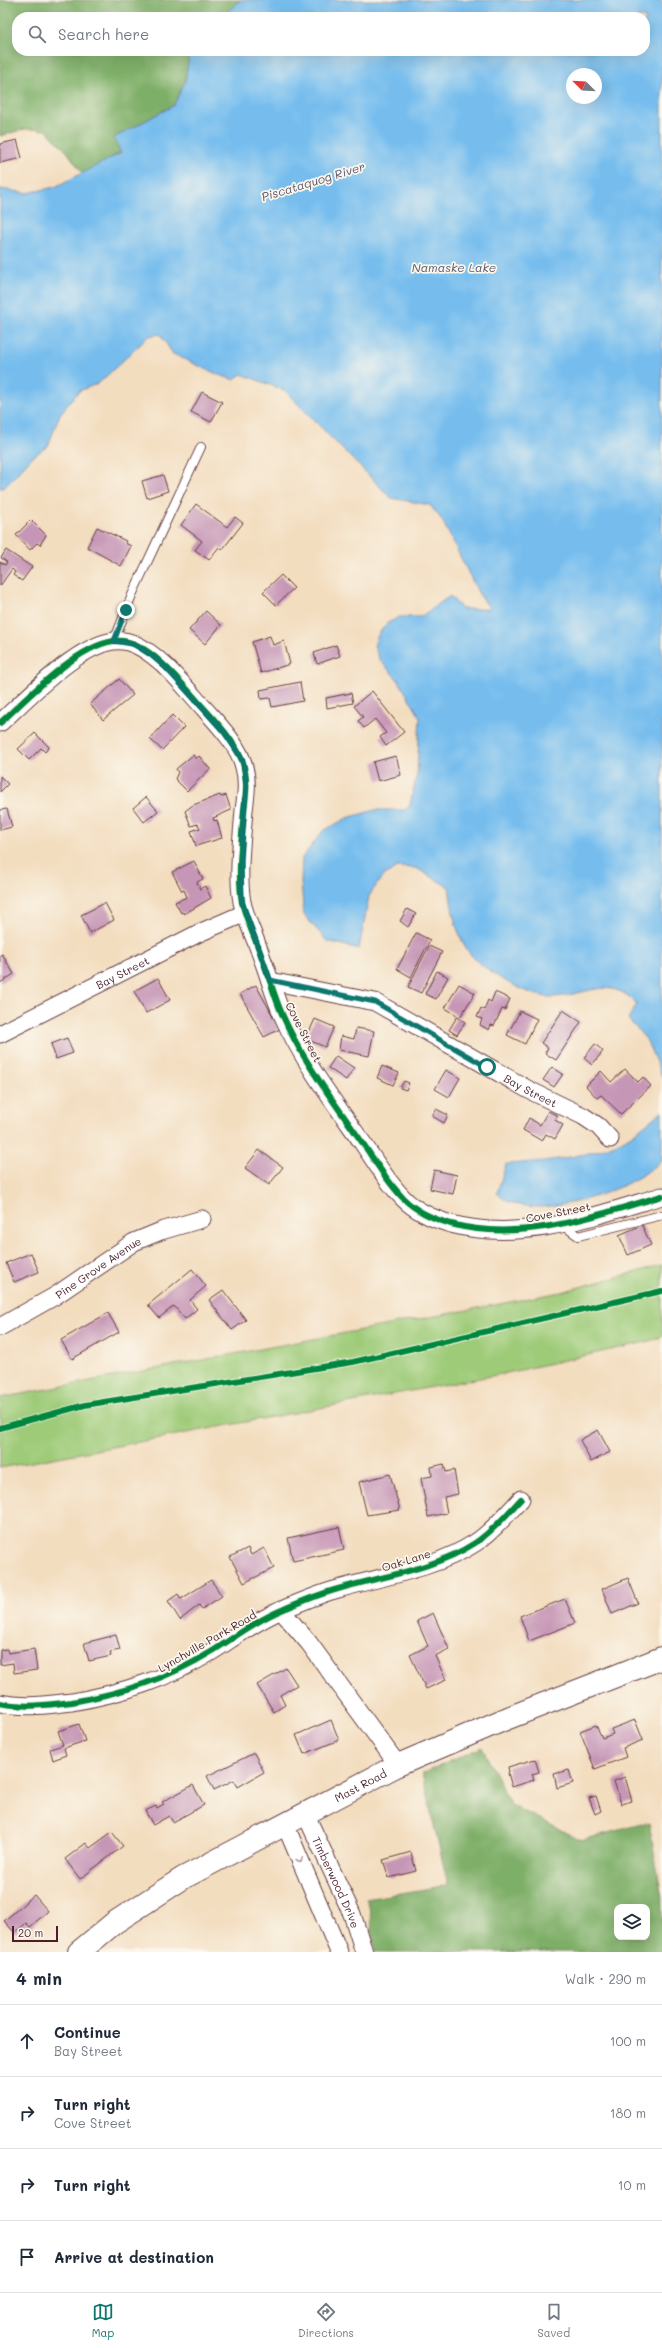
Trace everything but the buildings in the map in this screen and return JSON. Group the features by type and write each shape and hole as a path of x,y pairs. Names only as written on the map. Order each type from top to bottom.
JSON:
{"main road":[{"name":"Mast Road","path":"79,1952 114,1923 155,1895 305,1813 398,1765 508,1718 662,1658"}],"street":[{"name":"Cove Street","path":"0,723 56,672 78,656 95,646 114,641 133,644 162,664 181,683 224,732 243,761 246,785 241,889 246,914 283,1015 309,1067 387,1178 404,1199 421,1212 437,1220 477,1229 515,1230 562,1224 662,1196"},
{"name":"Bay Street","path":"0,1034 199,933 246,914"},
{"name":"Bay Street","path":"270,980 315,991 363,999 386,1007 493,1070 583,1116 598,1126 610,1139"},
{"name":"Pine Grove Avenue","path":"0,1327 49,1300 134,1242 161,1231 202,1219"},
{"name":"Oak Lane","path":"281,1610 337,1589 389,1576 462,1551 487,1533 520,1499"},
{"name":"Lynchville Park Road","path":"0,1703 31,1706 53,1705 109,1696 136,1688 182,1668 281,1610"},
{"path":"281,1610 309,1643 398,1765"},
{"name":"Timberwood Drive","path":"305,1813 352,1914 364,1952"},
{"path":"285,1824 339,1952"}],"lane":[{"path":"114,641 132,595 201,446"},
{"path":"562,1224 578,1236 662,1215"}],"green space":[{"path":"0,0 240,0 227,12 12,12 12,56 189,56 185,82 174,105 114,138 121,152 83,174 68,153 46,130 25,129 0,136"},
{"path":"662,1265 662,1337 646,1342 507,1373 0,1468 0,1398 561,1292"},
{"path":"482,1747 511,1805 581,1840 649,1822 662,1898 662,1952 375,1952 369,1906 366,1899 448,1885 422,1774"}],"water":[{"name":"Namaske Lake","path":"240,0 662,0 662,1076 646,1039 628,1019 637,1004 627,995 617,990 607,988 564,996 542,996 506,982 483,966 468,951 457,928 449,887 416,868 397,867 382,877 369,896 359,949 327,941 304,915 301,882 302,858 323,831 347,818 375,810 405,810 410,805 417,774 420,717 399,681 380,660 374,646 378,635 386,624 399,617 420,617 450,596 462,609 490,609 479,594 442,520 430,505 391,498 284,390 241,374 235,380 219,375 173,354 160,334 149,336 99,383 79,391 60,414 48,446 32,457 4,488 0,488 0,189 27,193 55,187 121,153 114,138 174,105 185,82 189,56 650,56 650,12 227,12"},
{"path":"662,1111 662,1159 649,1171 630,1182 607,1192 556,1206 532,1207 512,1203 497,1193 506,1164 552,1160 585,1154 601,1149 628,1137"}],"cycle path":[{"path":"0,723 57,671 75,658 92,648 108,642 123,641 143,648 153,655 180,681 216,721 236,749 241,758 245,772 246,788 240,868 242,902 279,1007 299,1048 329,1096 387,1179 404,1199 414,1207 432,1217 451,1224 478,1229 531,1229 584,1219 662,1196"},
{"path":"0,1428 85,1405 353,1362 662,1291"},
{"path":"0,1703 27,1706 72,1702 109,1694 144,1684 194,1662 255,1623 274,1613 324,1593 426,1566 459,1552 487,1534 521,1499"}],"route":[{"path":"126,610 114,641 123,641 133,644 152,656 166,668 224,732 243,761 246,771 246,785 241,859 242,902 270,980 323,993 351,996 375,1002 397,1013 487,1067"}],"water label":[{"name":"Piscataquog River","path":"313,181"}]}
